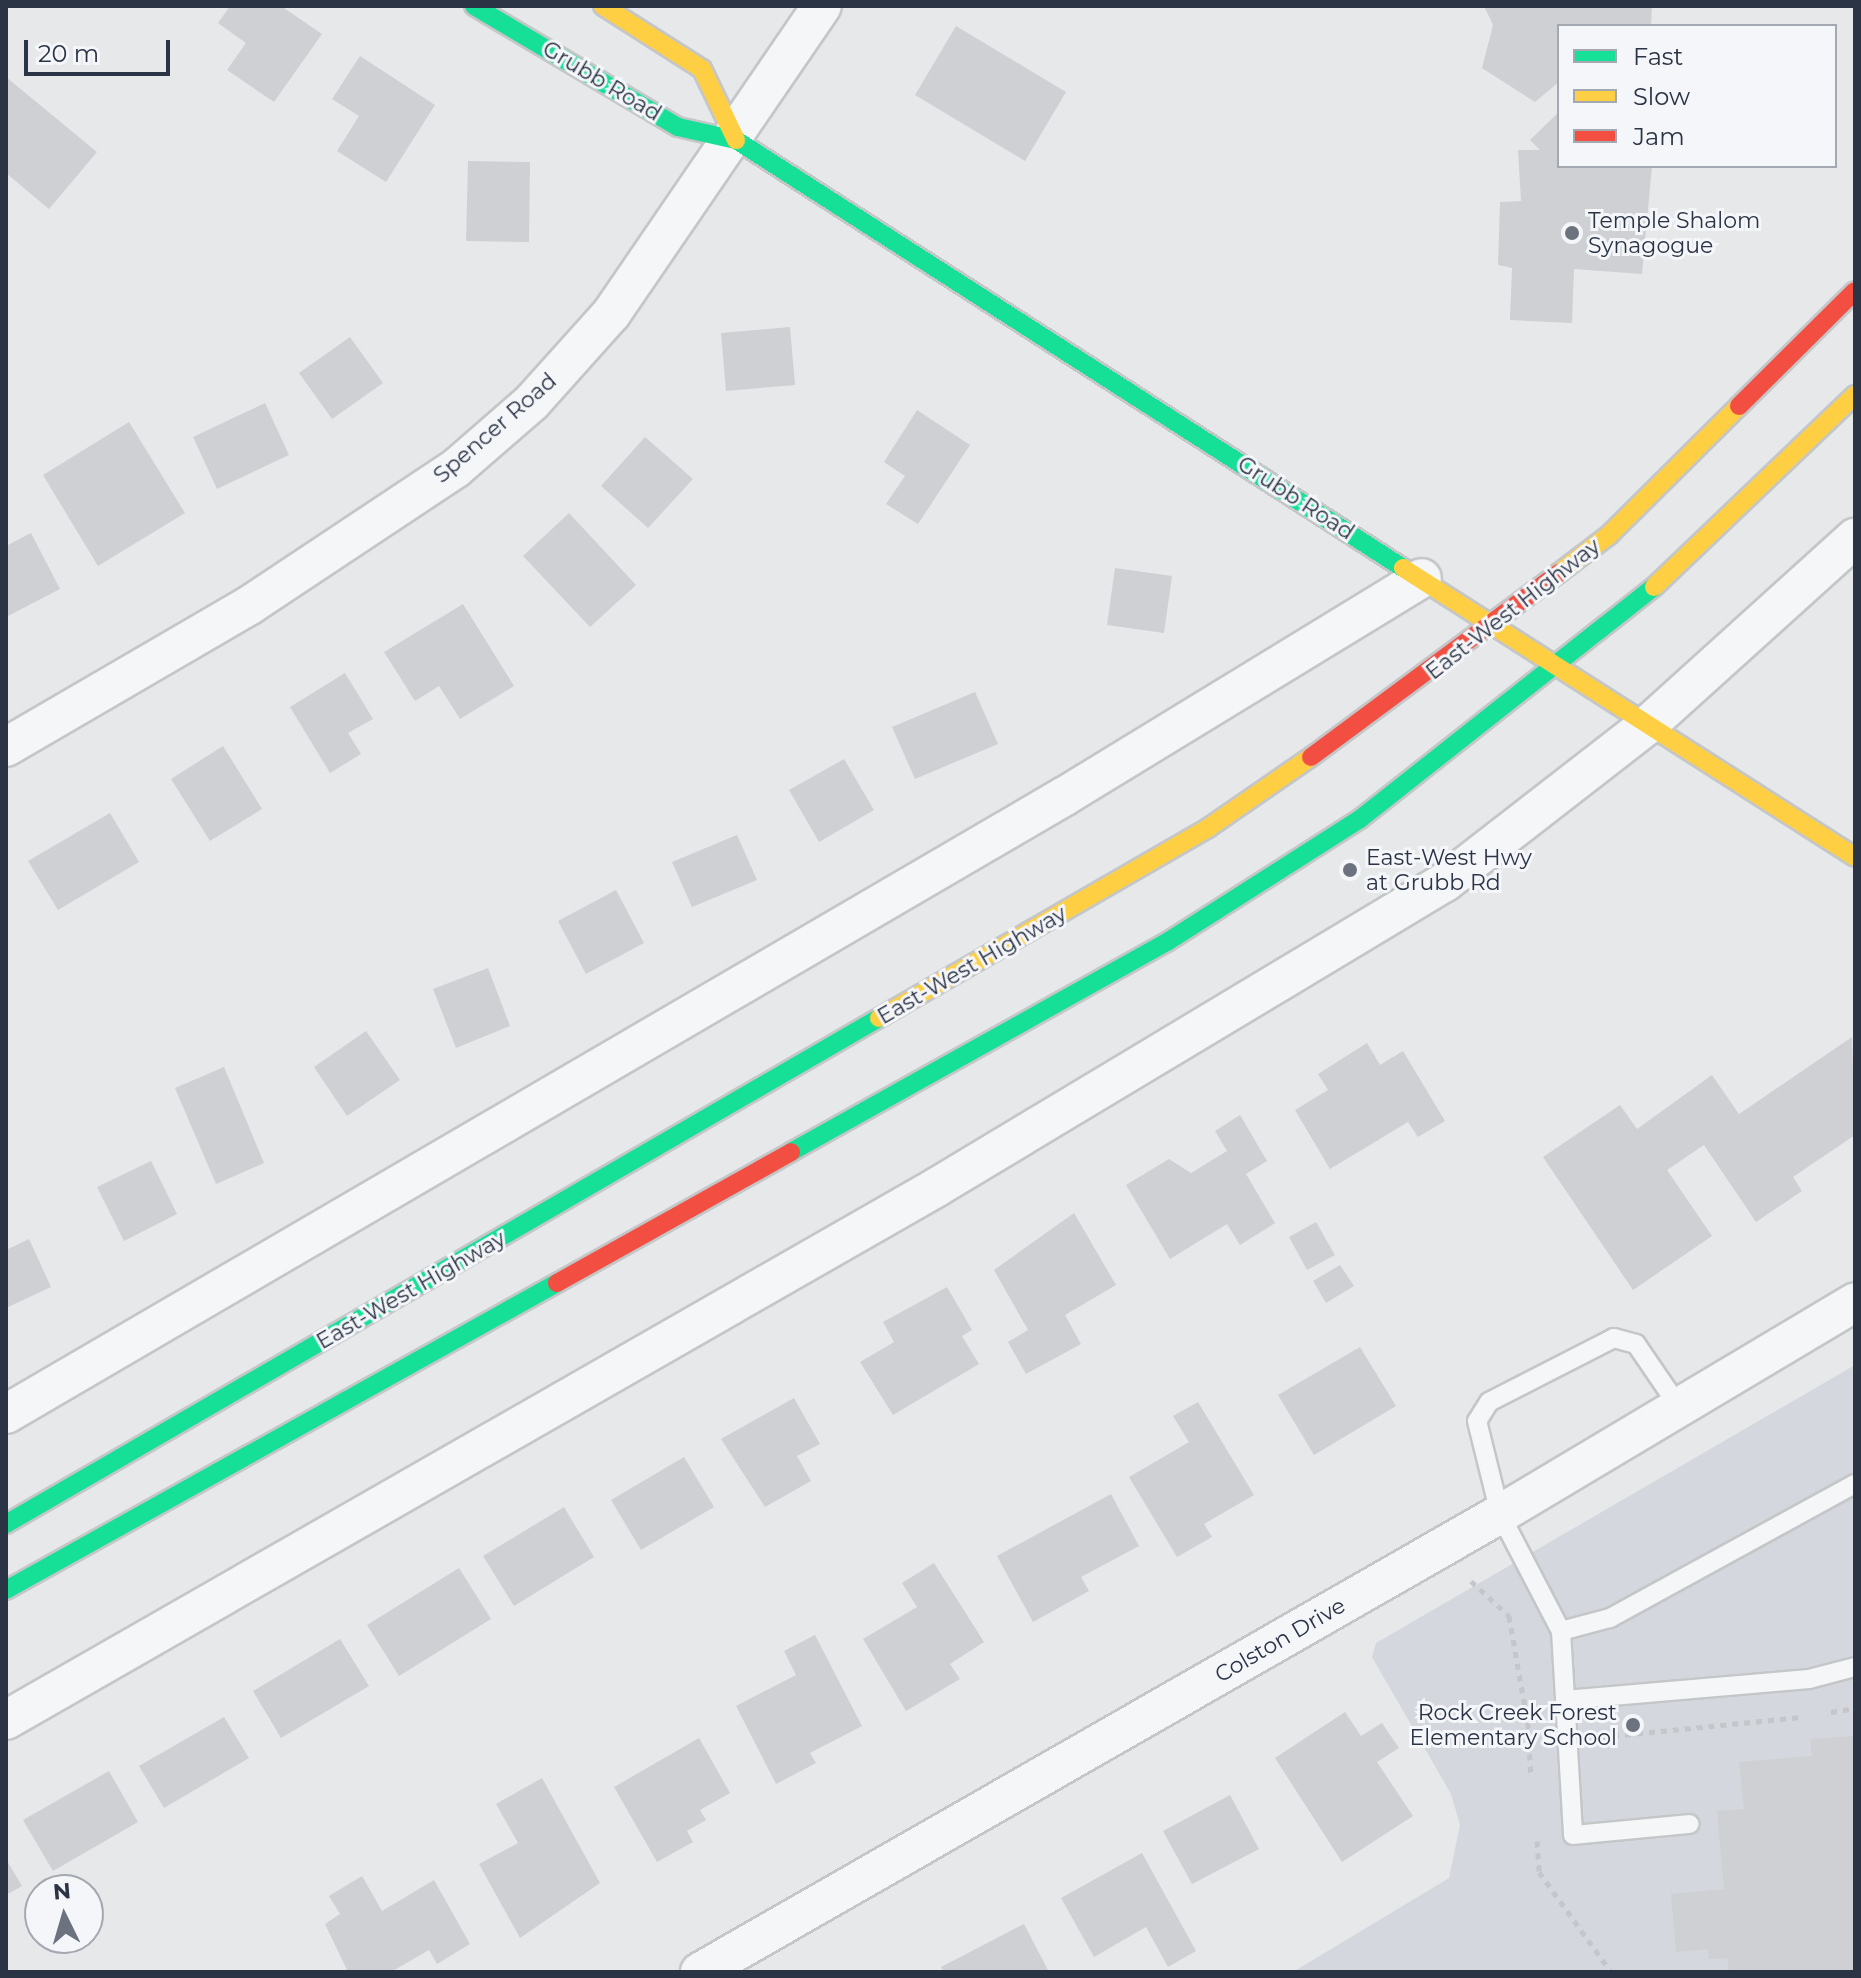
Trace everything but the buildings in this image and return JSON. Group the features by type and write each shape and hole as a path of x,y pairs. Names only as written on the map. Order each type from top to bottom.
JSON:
{"main road":[{"name":"Grubb Road","path":"474,6 678,127 736,140 1497,623 1558,668 1855,857"},
{"path":"603,6 702,69 736,140"},
{"name":"East-West Highway","path":"6,1524 1208,828 1497,623 1609,535 1855,291"},
{"path":"6,1590 1167,942 1360,819 1558,668 1855,395"}],"street":[{"name":"Spencer Road","path":"6,747 250,605 455,469 532,402 611,314 736,140 822,6"},
{"path":"6,1720 937,1187 1445,882 1649,724 1855,538"},
{"path":"6,1414 1051,804 1422,578"},
{"name":"Colston Drive","path":"700,1972 1500,1514 1855,1302"}],"lane":[{"path":"1679,1407 1636,1344 1614,1338 1489,1402 1477,1421 1479,1450 1500,1514 1561,1631 1573,1835 1689,1824"},
{"path":"1561,1631 1610,1618 1855,1484"},
{"path":"1565,1700 1809,1679 1855,1667"}],"path":[{"path":"1467,1578 1509,1616 1529,1742 1539,1741"},
{"path":"1827,1713 1855,1708"},
{"path":"1588,1738 1812,1716"}],"shaded area":[{"name":"Rock Creek Forest Elementary School","path":"1855,1365 1855,1972 1293,1972 1449,1878 1460,1825 1451,1794 1372,1657 1376,1643"}],"traffic: fast":[{"path":"474,6 678,127 736,140 1403,568"},
{"path":"791,1152 1167,942 1360,819 1654,587"},
{"path":"6,1524 879,1018"},
{"path":"6,1590 557,1283"}],"traffic: slow":[{"path":"603,6 702,69 736,140"},
{"path":"1654,587 1855,395"},
{"path":"1559,573 1609,535 1739,406"},
{"path":"1403,568 1855,857"},
{"path":"879,1018 1208,828 1311,757"}],"traffic: jam":[{"path":"1739,406 1855,291"},
{"path":"1311,757 1559,573"},
{"path":"557,1283 791,1152"}],"place":[{"name":"Temple Shalom Synagogue","path":"1572,233"},
{"name":"East-West Hwy at Grubb Rd","path":"1350,870"},
{"name":"Rock Creek Forest Elementary School","path":"1633,1725"}]}
